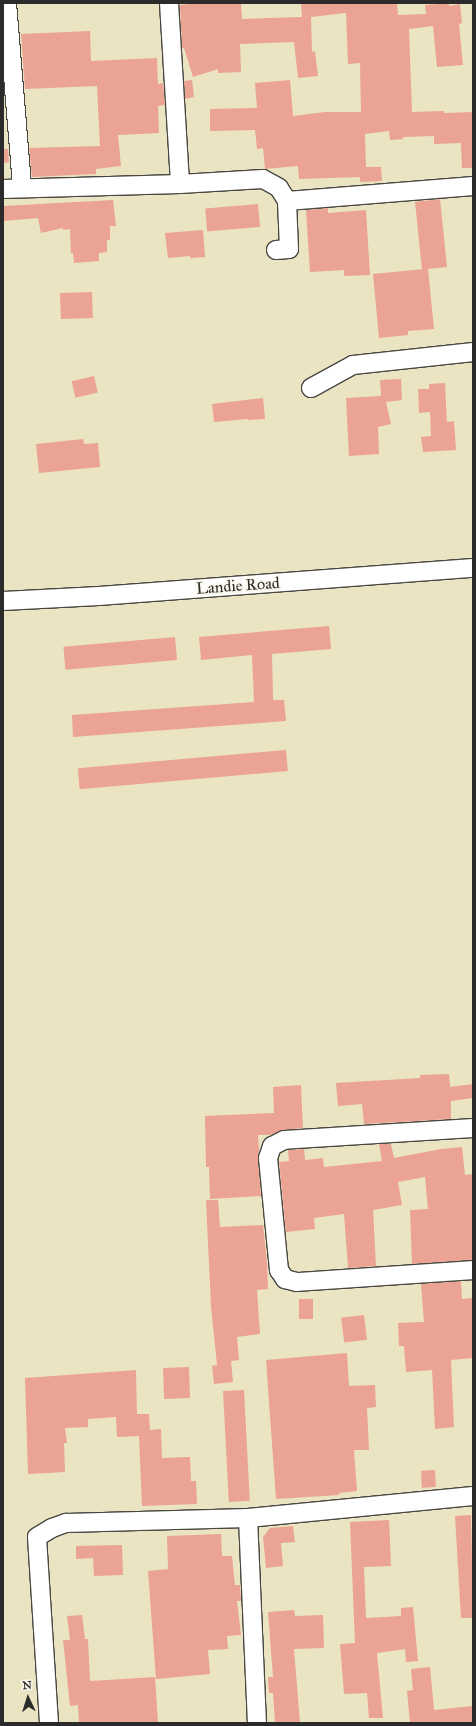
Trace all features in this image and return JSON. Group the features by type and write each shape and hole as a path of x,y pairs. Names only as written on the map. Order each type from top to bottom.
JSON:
{"street":[{"path":"7,3 22,187"},
{"path":"169,3 180,184"},
{"path":"3,188 180,184 263,178 279,188 287,201 289,249 276,250"},
{"path":"287,201 473,186"},
{"path":"311,388 353,365 473,352"},
{"name":"Landie Road","path":"3,601 99,596 473,568"},
{"path":"473,1128 284,1140 272,1146 268,1158 279,1270 284,1279 297,1282 473,1270"},
{"path":"49,1723 37,1537 52,1528 66,1523 248,1518 473,1496"},
{"path":"248,1518 257,1723"}],"building":[{"path":"198,3 241,3 242,19 302,17 301,3 397,3 398,15 426,14 425,5 449,3 449,6 460,4 462,23 459,24 463,65 437,67 433,26 409,29 412,112 473,112 473,168 462,168 461,143 434,144 434,136 403,137 403,139 390,140 389,131 365,134 366,167 381,167 382,181 360,182 360,177 299,179 298,166 265,169 263,148 257,149 255,130 210,131 210,109 257,108 255,83 290,80 293,116 325,112 361,112 360,63 348,64 346,13 311,17 312,52 315,51 318,76 298,78 294,42 240,44 241,72 218,73 218,69 193,77 184,48 182,48 180,5"},
{"path":"90,31 91,61 157,58 158,84 163,83 165,105 158,106 159,133 118,135 121,166 96,169 96,174 32,177 29,148 100,146 97,86 25,89 21,34"},
{"path":"192,80 194,97 185,99 184,81"},
{"path":"3,149 8,149 9,162 3,163"},
{"path":"440,199 447,267 428,269 434,329 408,331 408,335 379,338 373,274 422,269 415,202"},
{"path":"113,200 116,226 110,226 110,240 107,240 107,252 99,253 99,261 74,263 73,253 71,254 70,229 63,230 63,228 41,233 38,218 3,221 3,206"},
{"path":"258,204 260,227 207,232 205,209"},
{"path":"328,208 328,213 366,210 370,275 344,276 344,270 310,272 306,210"},
{"path":"203,230 205,257 190,258 190,256 168,258 165,233"},
{"path":"92,292 93,318 61,319 60,293"},
{"path":"94,376 98,393 75,398 72,381"},
{"path":"401,379 402,400 386,402 391,424 378,427 379,454 349,456 346,398 381,396 380,380"},
{"path":"445,383 447,422 454,421 456,450 423,452 421,437 431,436 430,412 419,413 418,389 429,389 429,384"},
{"path":"263,398 265,419 214,422 212,404"},
{"path":"83,439 84,444 98,443 100,467 39,473 36,444"},
{"path":"329,626 331,649 272,654 273,700 284,700 286,721 73,737 72,715 254,702 252,655 201,660 199,637"},
{"path":"175,637 177,660 65,670 63,647"},
{"path":"286,750 288,771 80,789 78,768"},
{"path":"449,1074 450,1087 473,1084 473,1098 451,1101 451,1119 364,1124 362,1104 338,1106 336,1083 420,1078 420,1075"},
{"path":"301,1085 303,1128 283,1130 271,1135 258,1135 261,1196 210,1199 209,1167 206,1167 205,1116 274,1113 273,1087"},
{"path":"379,1144 391,1144 394,1158 441,1149 462,1147 465,1175 473,1174 473,1260 412,1264 410,1210 428,1209 425,1177 398,1182 402,1205 373,1210 376,1266 348,1268 344,1214 314,1218 315,1229 286,1232 279,1162 289,1161 288,1150 304,1149 305,1160 323,1158 324,1167 382,1161"},
{"path":"206,1200 218,1200 220,1227 263,1225 267,1262 268,1289 257,1290 260,1334 237,1337 239,1360 231,1361 233,1382 214,1384 212,1366 217,1365 211,1307"},
{"path":"461,1281 462,1299 473,1298 473,1358 451,1360 454,1427 435,1429 432,1370 406,1372 404,1346 399,1346 398,1323 424,1322 421,1284"},
{"path":"299,1299 313,1299 313,1319 299,1319"},
{"path":"364,1315 367,1340 344,1343 341,1318"},
{"path":"347,1353 349,1386 375,1385 376,1407 367,1408 369,1450 354,1450 357,1491 339,1493 339,1495 276,1499 266,1360"},
{"path":"189,1367 190,1398 164,1399 163,1368"},
{"path":"136,1370 137,1414 149,1414 150,1430 161,1429 162,1458 190,1457 191,1481 196,1481 197,1504 142,1506 139,1436 117,1437 116,1417 88,1419 88,1427 65,1428 67,1443 64,1443 65,1472 28,1474 25,1378"},
{"path":"244,1390 250,1501 229,1502 223,1391"},
{"path":"435,1470 436,1487 422,1488 421,1471"},
{"path":"471,1515 473,1618 461,1618 455,1516"},
{"path":"389,1520 391,1566 364,1567 366,1618 401,1616 401,1608 413,1607 418,1661 406,1662 405,1649 377,1653 383,1718 369,1718 367,1693 344,1694 340,1644 355,1643 350,1522"},
{"path":"293,1526 295,1542 281,1543 283,1566 266,1568 263,1537 270,1528"},
{"path":"221,1534 222,1556 232,1556 235,1585 240,1585 241,1601 237,1601 241,1635 227,1636 228,1649 208,1650 210,1674 156,1679 148,1571 168,1569 167,1536"},
{"path":"122,1545 123,1575 94,1576 93,1558 76,1559 76,1546"},
{"path":"294,1610 295,1616 323,1615 324,1648 294,1649 300,1723 275,1723 273,1693 269,1693 268,1677 273,1677 268,1612"},
{"path":"82,1615 85,1639 88,1639 90,1681 155,1677 158,1723 79,1723 78,1705 70,1706 63,1640 70,1640 67,1616"},
{"path":"430,1667 434,1710 473,1706 473,1723 410,1723 407,1691 413,1690 411,1669"}]}
